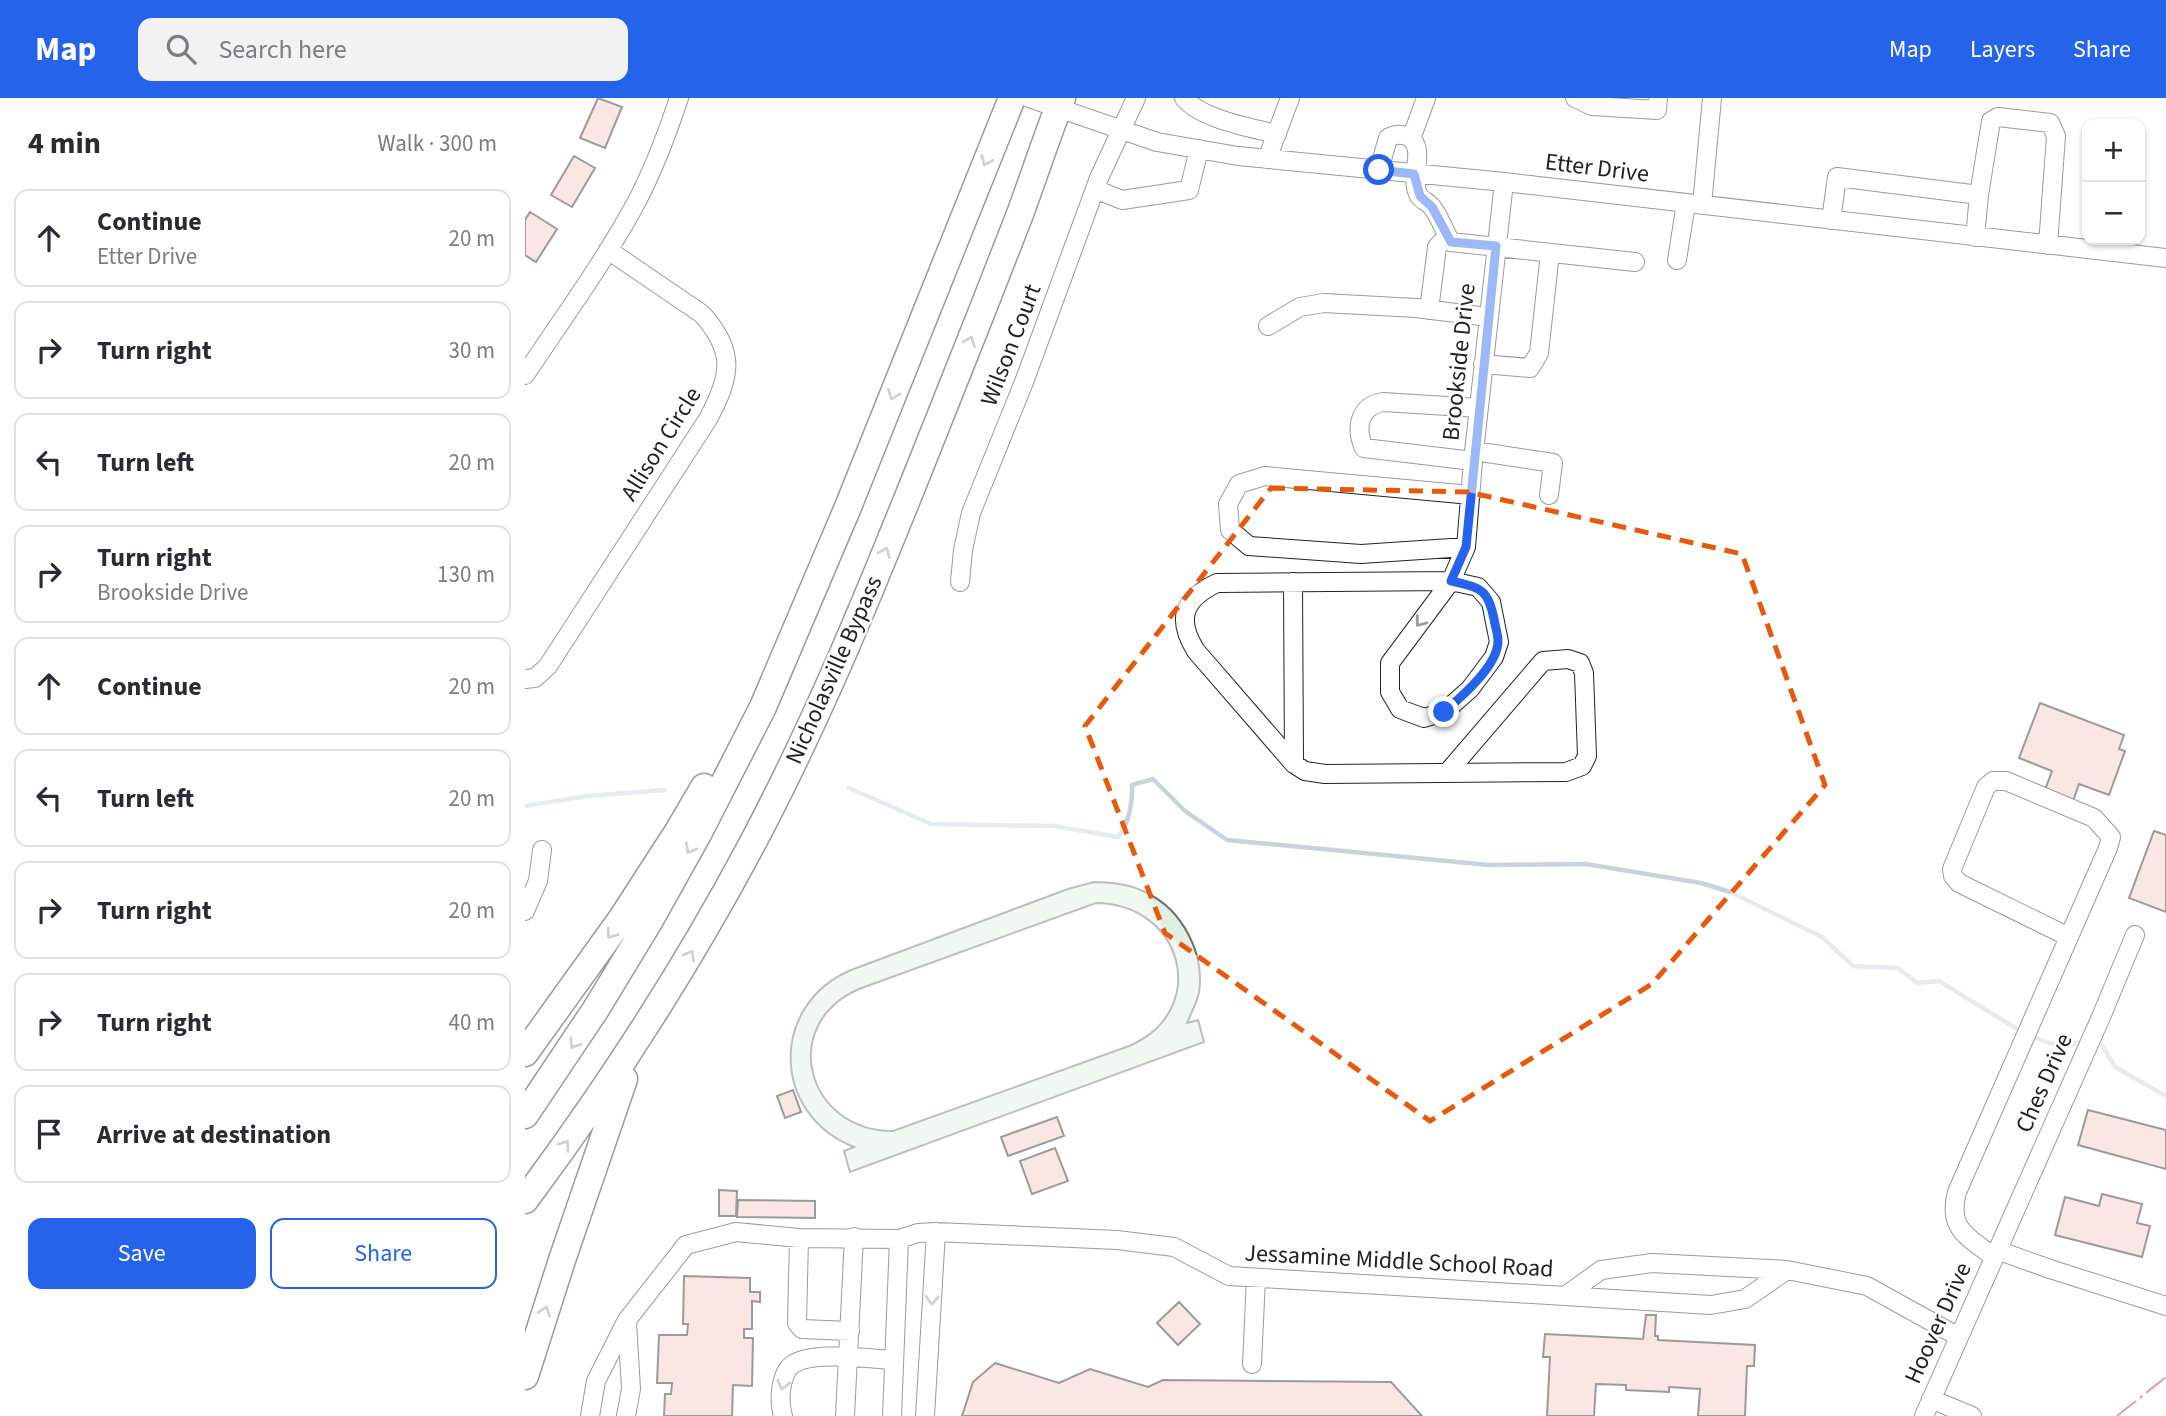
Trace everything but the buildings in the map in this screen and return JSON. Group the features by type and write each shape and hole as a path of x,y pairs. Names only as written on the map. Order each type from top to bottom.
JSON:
{"highway":[{"name":"Nicholasville Bypass","path":"525,1115 611,986 698,834 763,707 809,602 1012,98"},
{"name":"Nicholasville Bypass","path":"525,1200 601,1096 640,1035 705,929 752,844 829,686 903,509 1020,214 1060,103"},
{"path":"525,1054 622,918 677,833 809,602"},
{"path":"525,1401 528,1365 640,1035"}],"street":[{"path":"525,374 637,202 657,159 679,98"},
{"name":"Etter Drive","path":"1029,98 1060,103 1157,142 1267,159 1504,182 2166,258"},
{"name":"Wilson Court","path":"960,582 971,513 1024,382 1095,189 1136,98"},
{"path":"1184,98 1226,122 1277,134"},
{"path":"1267,159 1290,98"},
{"path":"1411,139 1426,98"},
{"path":"1575,98 1592,106 1657,110 1658,98"},
{"path":"1677,260 1694,204 1712,98"},
{"path":"1975,237 1991,121 1998,117 2050,123 2056,136 2048,245"},
{"path":"1379,170 1388,138 1395,134 1411,139 1416,146 1414,174 1420,196 1432,207 1451,242 1635,262"},
{"path":"1095,189 1122,200 1189,190 1199,149"},
{"path":"1831,220 1837,177 1979,195"},
{"name":"Brookside Drive","path":"1451,581 1478,587 1491,602 1499,642 1494,657 1470,689 1444,712 1424,718 1401,709 1390,692 1390,663 1451,581 1466,547 1504,182"},
{"path":"1429,310 1437,247 1447,236"},
{"name":"Allison Circle","path":"525,679 535,678 548,666 702,428 722,392 726,378 725,350 712,325 702,314 608,250"},
{"path":"1483,365 1530,368 1539,353 1550,253"},
{"path":"1268,326 1300,307 1324,303 1488,317"},
{"path":"1479,408 1383,402 1372,404 1364,410 1360,425 1361,440 1364,448 1553,463 1549,495"},
{"path":"1466,547 1361,554 1249,545 1230,530 1228,504 1239,484 1265,476 1471,495"},
{"path":"1447,773 1543,661 1568,659 1580,663 1584,673 1587,756 1582,766 1566,772 1447,773 1325,774 1305,771 1294,764 1196,651 1186,635 1184,617 1190,603 1201,590 1217,583 1451,581"},
{"path":"1293,582 1294,764"},
{"path":"2069,937 1959,883 1953,876 1952,869 1986,787 1993,781 2006,781 2094,818 2111,837 2108,848 1955,1201 1955,1218 1961,1231 1996,1253 2166,1306"},
{"path":"525,911 538,881 541,850"},
{"name":"Ches Drive","path":"1996,1253 2134,935"},
{"name":"Jessamine Middle School Road","path":"590,1416 596,1381 627,1320 687,1245 736,1232 800,1238 899,1239 918,1233 936,1232 1117,1240 1174,1247 1229,1276 1565,1296 1601,1270 1652,1263 1787,1270 1867,1286 1959,1337"},
{"path":"925,1416 936,1232"},
{"path":"845,1416 854,1237"},
{"path":"800,1238 797,1323 802,1329 850,1331"},
{"path":"892,1416 899,1239"},
{"name":"Hoover Drive","path":"1924,1416 1996,1253"},
{"path":"1565,1296 1711,1305 1745,1299 1787,1270"},
{"path":"1252,1364 1256,1278"},
{"path":"626,1416 631,1389 627,1320"},
{"path":"783,1416 781,1390 787,1370 793,1364 811,1358 894,1360"},
{"path":"1931,1399 1972,1416"}],"highlighted area":[{"path":"1271,488 1468,492 1742,554 1825,785 1652,984 1430,1121 1165,933 1085,726"}],"green space":[{"path":"1094,882 1121,884 1147,893 1171,910 1188,934 1198,962 1199,992 1187,1023 1198,1020 1204,1042 850,1172 844,1151 854,1147 827,1131 807,1110 795,1086 791,1059 794,1033 805,1008 824,986 851,970 1068,889","holes":["1096,903 1126,908 1150,921 1167,939 1176,962 1178,986 1171,1009 1155,1030 1129,1046 893,1131 863,1126 840,1114 823,1095 813,1073 811,1049 818,1026 834,1005 859,989"]}],"waterway":[{"path":"849,788 931,824 1054,826 1118,837 1129,812 1132,785 1153,779 1185,811 1227,840 1489,865 1586,864 1701,883 1730,892 1822,937 1853,966 1898,968 1917,983 1939,981 2022,1032"},
{"path":"525,806 587,796 665,790"},
{"path":"2030,1035 2060,1045 2078,1042"},
{"path":"2102,1045 2115,1067 2166,1096"}],"power":[{"path":"2117,1416 2166,1377"}],"route":[{"path":"1379,170 1414,174 1420,196 1432,207 1451,242 1496,246 1466,547 1451,581 1478,587 1491,602 1499,642 1494,657 1470,689 1444,712"}]}
